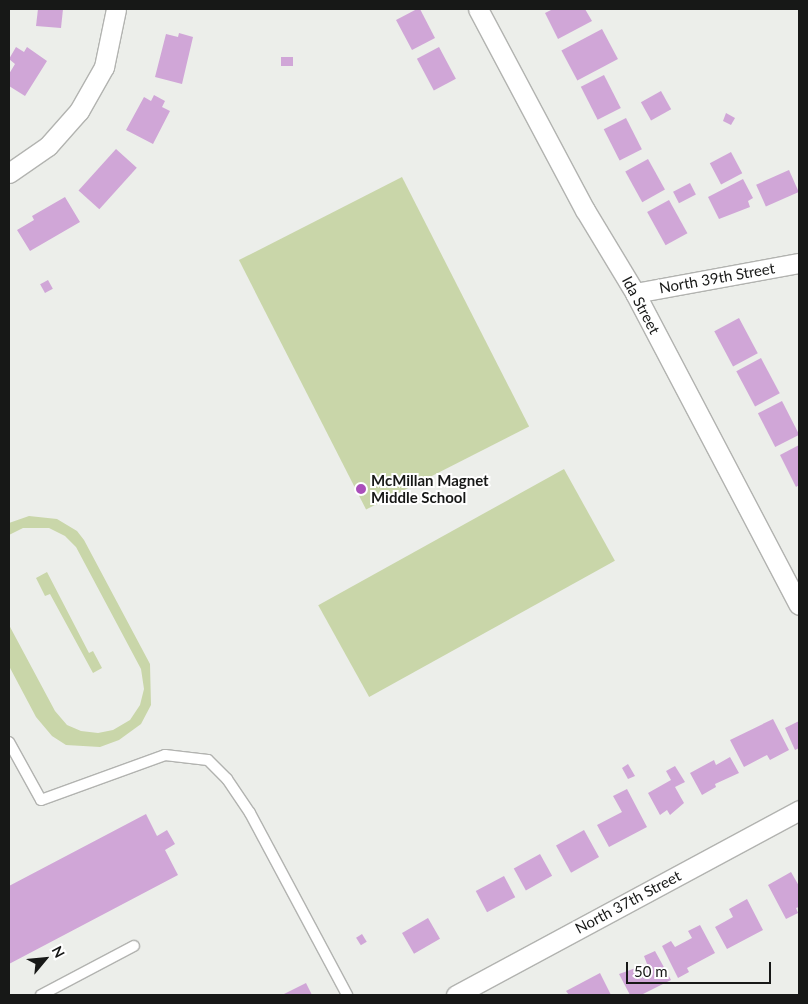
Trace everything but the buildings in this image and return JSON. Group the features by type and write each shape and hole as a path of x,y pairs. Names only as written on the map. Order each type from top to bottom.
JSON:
{"street":[{"path":"9,173 48,146 79,112 104,66 116,9"},
{"name":"Ida Street","path":"478,9 585,210 635,293 799,604"},
{"name":"North 39th Street","path":"635,293 799,263"},
{"name":"North 37th Street","path":"456,995 799,810"}],"lane":[{"path":"9,742 41,800 166,755 208,760 227,779 250,813 348,995"},
{"path":"41,995 134,946"}],"green space":[{"path":"402,177 529,426 366,510 239,260"},
{"path":"564,469 615,561 369,697 318,605"},
{"path":"29,516 57,519 77,531 84,540 150,664 151,705 141,724 119,740 100,747 66,745 52,736 36,717 9,666 9,625 55,711 67,725 81,731 98,733 113,730 130,720 140,705 144,689 141,669 76,547 65,536 49,528 23,528 9,535 9,523"},
{"path":"47,572 89,653 93,651 102,668 93,673 50,594 45,596 36,578"}],"place":[{"name":"McMillan Magnet Middle School","path":"361,489"}]}
